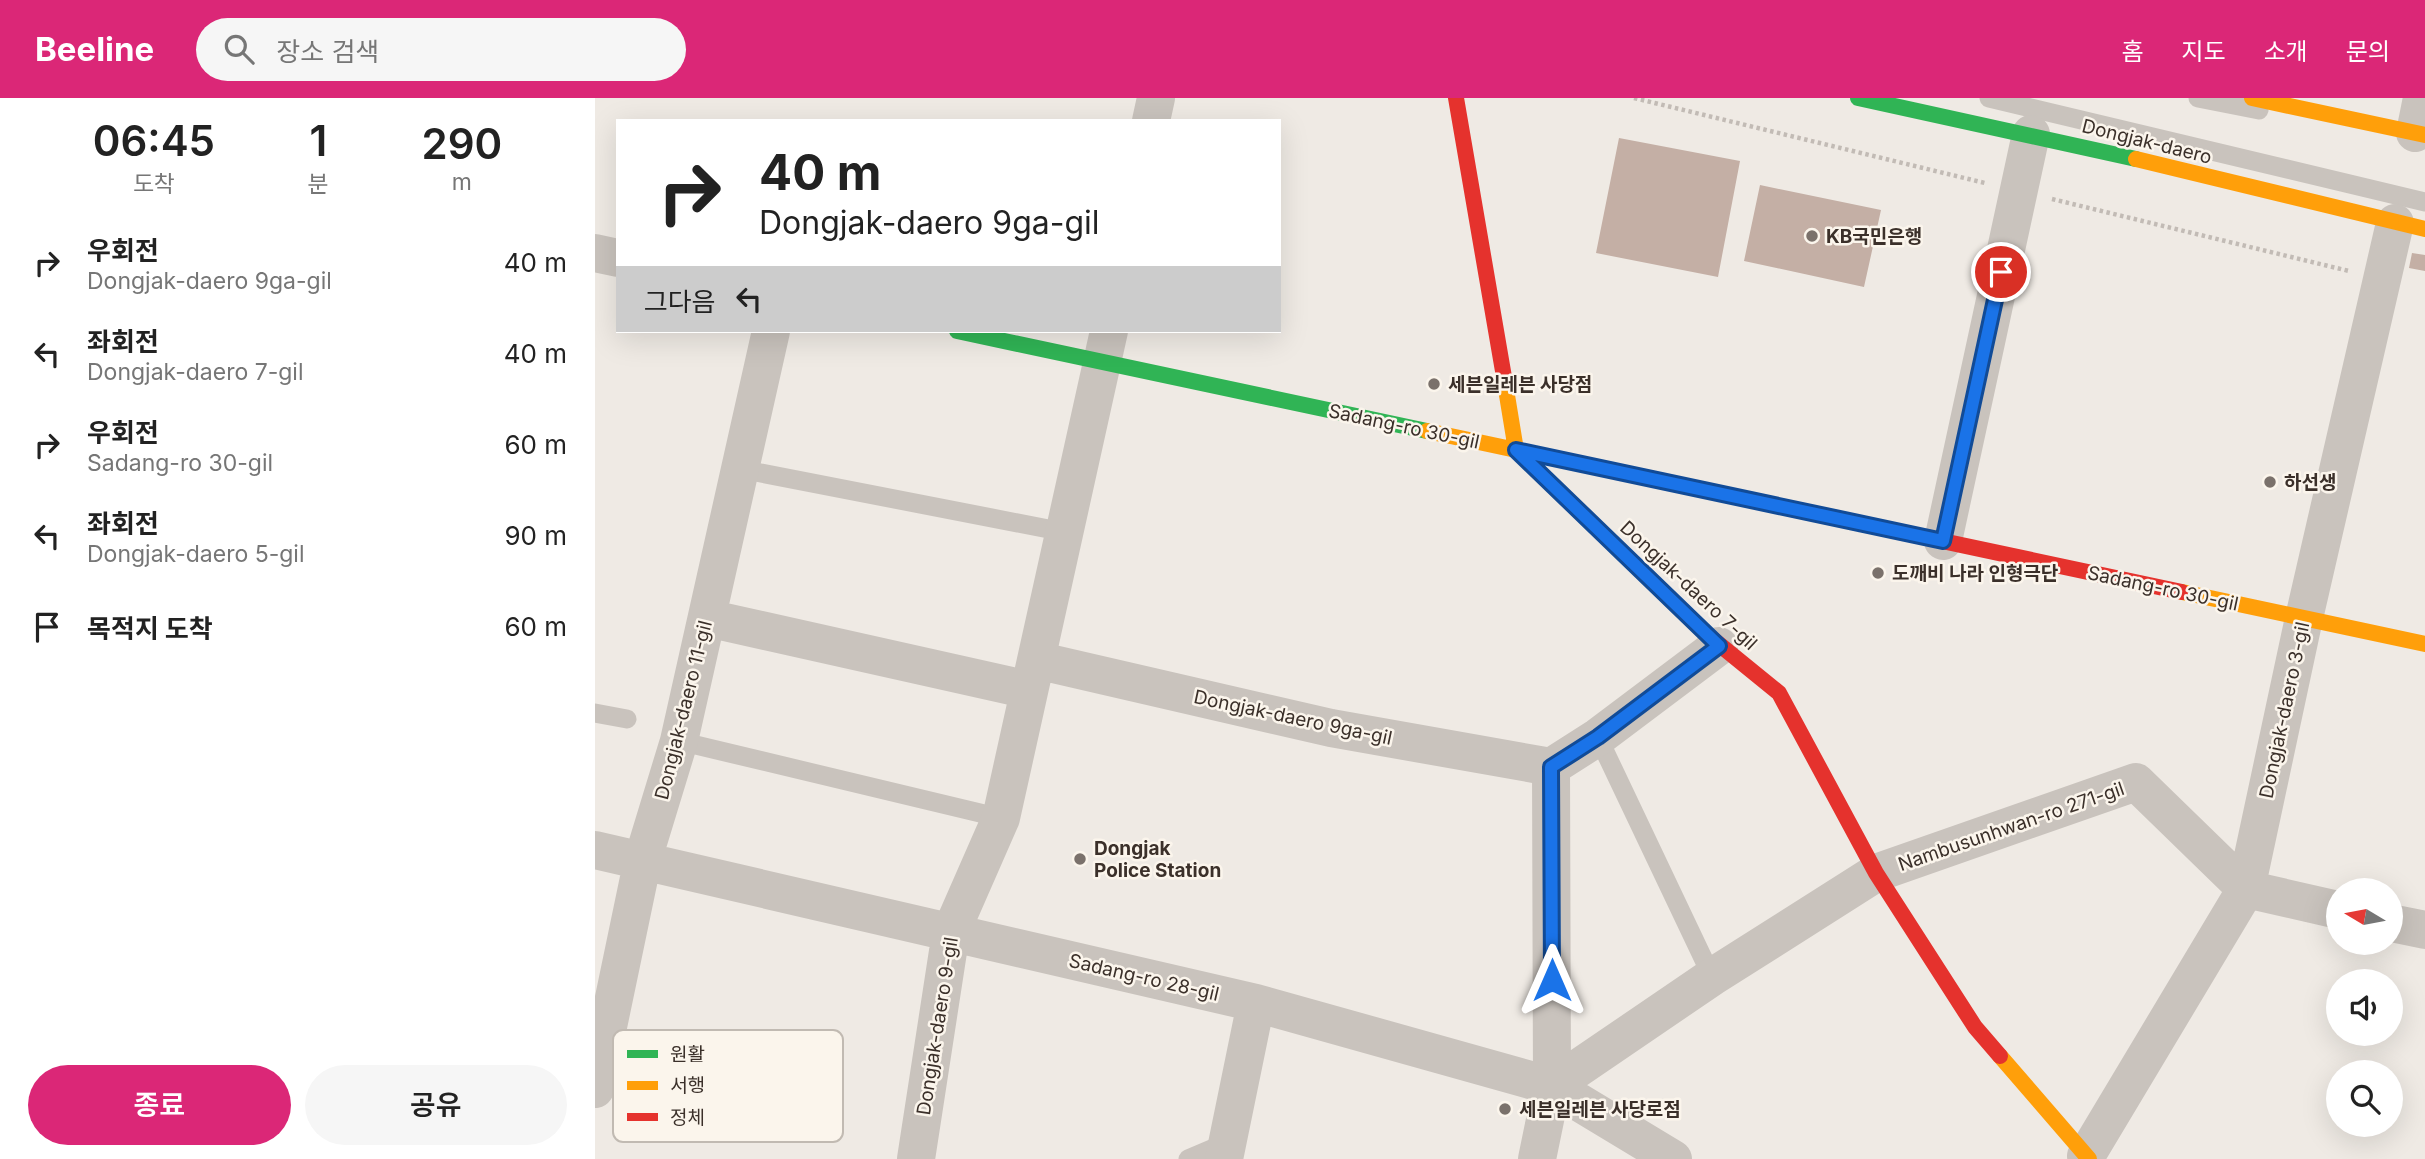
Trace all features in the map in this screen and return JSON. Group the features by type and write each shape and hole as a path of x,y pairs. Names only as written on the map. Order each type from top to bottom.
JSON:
{"street":[{"path":"1151,119 1156,98"},
{"path":"1456,98 1516,450"},
{"name":"Dongjak-daero","path":"1858,98 2415,218"},
{"path":"2252,98 2422,127"},
{"path":"1943,541 2031,134"},
{"name":"Dongjak-daero 3-gil","path":"2086,1158 2246,889 2304,618 2415,218"},
{"path":"595,254 616,258"},
{"name":"Dongjak-daero 11-gil","path":"595,1089 643,859 679,741 771,333"},
{"name":"Sadang-ro 30-gil","path":"977,333 1105,346 1516,450 2425,644"},
{"name":"Dongjak-daero 9-gil","path":"916,1159 951,932 1001,818 1105,346"},
{"name":"Dongjak-daero 7-gil","path":"1516,450 1719,646 1779,693 1876,873 1975,1027 2086,1158"},
{"path":"707,618 1033,675"},
{"path":"1537,1159 1552,1086 1551,767 1598,737 1719,646"},
{"name":"Dongjak-daero 9ga-gil","path":"1033,675 1551,767"},
{"name":"Nambusunhwan-ro 271-gil","path":"1552,1086 1711,977 1876,873 2136,782 2246,889"},
{"name":"Sadang-ro 28-gil","path":"595,850 1256,1003 1552,1086 1673,1159"},
{"path":"2246,889 2326,908"},
{"path":"2403,925 2425,930"},
{"path":"1226,1151 1256,1003"}],"lane":[{"path":"1989,98 2415,218"},
{"path":"2199,98 2422,127"},
{"path":"740,469 1065,532"},
{"path":"595,713 627,719"},
{"path":"1598,737 1711,977"},
{"path":"679,741 1001,818"},
{"path":"1188,1159 1226,1151"}],"building":[{"path":"1619,138 1740,161 1718,277 1596,253"},
{"name":"KB국민은행","path":"1760,185 1881,210 1864,287 1744,261"},
{"path":"2412,253 2425,255 2425,271 2409,268"}],"traffic: fast":[{"path":"1858,98 2136,159"},
{"path":"966,333 1427,431"}],"traffic: slow":[{"path":"2252,98 2425,135"},
{"path":"2136,159 2425,229"},
{"path":"1504,377 1516,450 1704,632"},
{"path":"1427,431 1853,522"},
{"path":"2182,592 2425,644"},
{"path":"2000,1056 2089,1159"}],"traffic: jam":[{"path":"1456,98 1504,377"},
{"path":"1853,522 2182,592"},
{"path":"1704,632 1779,693 1876,873 1975,1027 2000,1056"}],"place":[{"name":"KB국민은행","path":"1812,236"},
{"name":"세븐일레븐 사당점","path":"1434,384"},
{"name":"하선생","path":"2270,482"},
{"name":"도깨비 나라 인형극단","path":"1878,573"},
{"name":"Dongjak Police Station","path":"1080,859"},
{"name":"세븐일레븐 사당로점","path":"1505,1109"}],"route":[{"path":"1552,980 1551,767 1598,737 1719,646 1516,450 1943,541 2001,272"}]}
